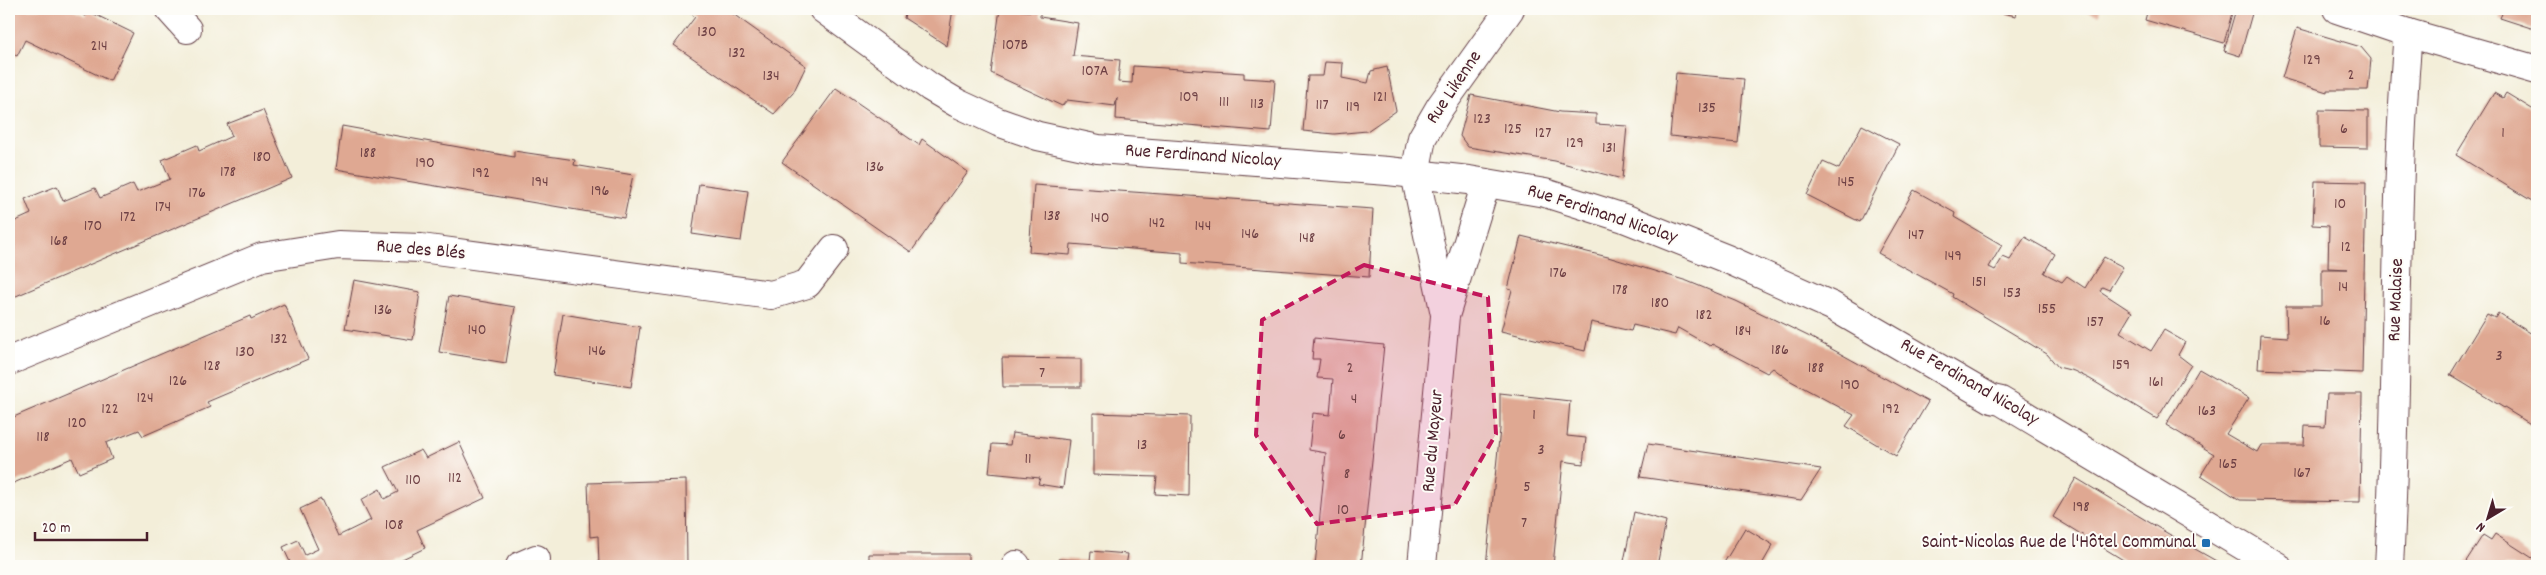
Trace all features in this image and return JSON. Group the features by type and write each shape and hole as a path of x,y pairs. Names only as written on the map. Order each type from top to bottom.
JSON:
{"street":[{"path":"169,9 187,29"},
{"name":"Rue Ferdinand Nicolay","path":"823,9 924,83 957,103 998,122 1038,136 1098,148 1415,174 1545,193 1624,218 1813,296 1880,332 1992,399 2001,401 2276,566"},
{"name":"Rue Likenne","path":"1415,174 1422,138 1440,107 1510,9"},
{"path":"2337,9 2408,33 2537,70"},
{"name":"Rue Malaise","path":"2389,566 2394,471 2401,161 2408,33"},
{"name":"Rue du Mayeur","path":"1415,174 1445,316"},
{"name":"Rue du Mayeur","path":"1422,566 1445,316 1486,184"},
{"name":"Rue des Blés","path":"9,361 262,257 338,245 421,248 771,295 806,284 834,249"}],"highlighted area":[{"path":"1364,265 1488,297 1496,434 1454,506 1317,524 1256,435 1262,320"}],"building":[{"path":"9,9 70,9 86,16 88,11 133,33 110,81 25,40 17,56 9,52"},
{"path":"684,9 726,9 806,66 793,93 774,114 674,45 695,17"},
{"path":"906,9 953,9 947,46 904,18"},
{"path":"1000,9 1040,12 1040,17 1078,23 1073,56 1120,60 1118,82 1132,83 1133,66 1244,73 1244,78 1275,80 1271,132 1116,119 1117,98 1115,106 1067,100 1062,106 991,73"},
{"path":"1984,9 2017,9 2016,16"},
{"path":"2077,9 2100,9 2099,15"},
{"path":"2148,9 2233,9 2224,43 2145,20"},
{"path":"2236,9 2253,10 2240,56 2224,51"},
{"path":"2504,9 2537,9 2537,30 2500,18"},
{"path":"2297,28 2361,47 2371,59 2368,90 2327,90 2327,92 2282,78"},
{"path":"1325,62 1343,63 1342,78 1368,83 1371,71 1387,67 1396,111 1367,131 1334,134 1303,131 1308,76 1323,76"},
{"path":"1676,73 1744,79 1738,143 1670,136"},
{"path":"836,88 919,145 922,139 968,172 911,252 782,162"},
{"path":"2494,93 2503,98 2506,93 2537,112 2537,204 2456,155"},
{"path":"1471,95 1560,112 1596,114 1596,124 1627,126 1622,179 1555,161 1468,147 1460,136"},
{"path":"263,110 292,178 9,299 9,224 31,214 25,199 57,186 63,201 95,188 100,198 133,184 137,192 170,179 162,160 197,145 199,151 232,136 227,124"},
{"path":"2319,110 2368,111 2368,148 2319,147"},
{"path":"1862,125 1899,144 1860,222 1807,195 1823,162 1839,169"},
{"path":"342,126 514,157 514,151 575,160 574,165 633,175 624,218 336,169"},
{"path":"2315,181 2366,182 2362,373 2258,369 2260,335 2287,337 2286,306 2322,306 2322,269 2348,269 2328,268 2329,226 2313,225"},
{"path":"699,184 748,191 741,241 692,234"},
{"path":"1034,185 1373,209 1369,277 1182,263 1182,253 1071,244 1070,255 1029,252"},
{"path":"1914,190 1955,213 1954,217 2002,245 1989,267 1995,270 2003,257 2010,260 2025,237 2055,254 2044,273 2062,282 2067,276 2085,288 2104,257 2123,267 2109,290 2102,287 2100,291 2132,312 2120,332 2151,351 2164,330 2185,342 2178,355 2191,365 2157,419 2090,379 2074,371 2058,367 2047,354 1952,297 1953,294 1878,253"},
{"path":"1521,236 1608,257 1687,281 1736,301 1810,337 1928,402 1896,456 1846,426 1854,415 1789,380 1773,368 1767,373 1712,344 1710,346 1678,328 1675,335 1633,325 1631,331 1591,322 1585,351 1501,331 1512,290 1508,289"},
{"path":"354,280 420,292 413,340 345,329"},
{"path":"449,296 515,307 506,363 439,352"},
{"path":"284,304 308,359 207,402 210,407 143,436 139,430 106,443 112,459 79,473 72,458 9,485 9,419 250,316 251,319"},
{"path":"2498,313 2537,337 2537,428 2450,375 2487,314 2495,318"},
{"path":"563,314 640,327 631,387 553,375"},
{"path":"1314,338 1384,345 1361,566 1315,566 1326,453 1309,450 1313,413 1330,415 1333,379 1317,378 1320,359 1312,359"},
{"path":"1002,358 1081,359 1081,387 1003,387"},
{"path":"2199,369 2249,398 2226,434 2257,452 2261,445 2304,445 2305,426 2325,427 2327,394 2362,394 2360,502 2240,500 2201,475 2214,454 2166,425"},
{"path":"1500,393 1570,401 1567,436 1586,438 1583,464 1563,461 1553,566 1486,566 1500,429"},
{"path":"1093,413 1190,416 1189,496 1155,494 1157,477 1093,475"},
{"path":"1012,433 1069,440 1063,488 1038,484 1040,478 989,473 992,444 1010,445"},
{"path":"459,442 485,498 417,530 425,548 388,566 280,566 290,562 283,547 298,540 305,555 318,549 300,509 321,499 338,536 371,520 361,500 380,489 384,499 398,492 385,467 421,450 426,458"},
{"path":"1648,444 1821,469 1801,500 1640,477"},
{"path":"2076,478 2225,566 2133,566 2053,517"},
{"path":"686,480 687,566 599,566 598,536 590,537 588,483"},
{"path":"1634,512 1666,521 1657,566 1623,566"},
{"path":"1745,528 1773,545 1761,566 1722,566"},
{"path":"2495,534 2537,561 2537,566 2463,566 2483,535 2491,540"},
{"path":"1091,551 1128,554 1126,566 1058,566 1058,559 1090,561"},
{"path":"869,554 968,554 968,566 869,566"}],"place":[{"name":"Saint-Nicolas Rue de l'Hôtel Communal","path":"2206,543"}]}
